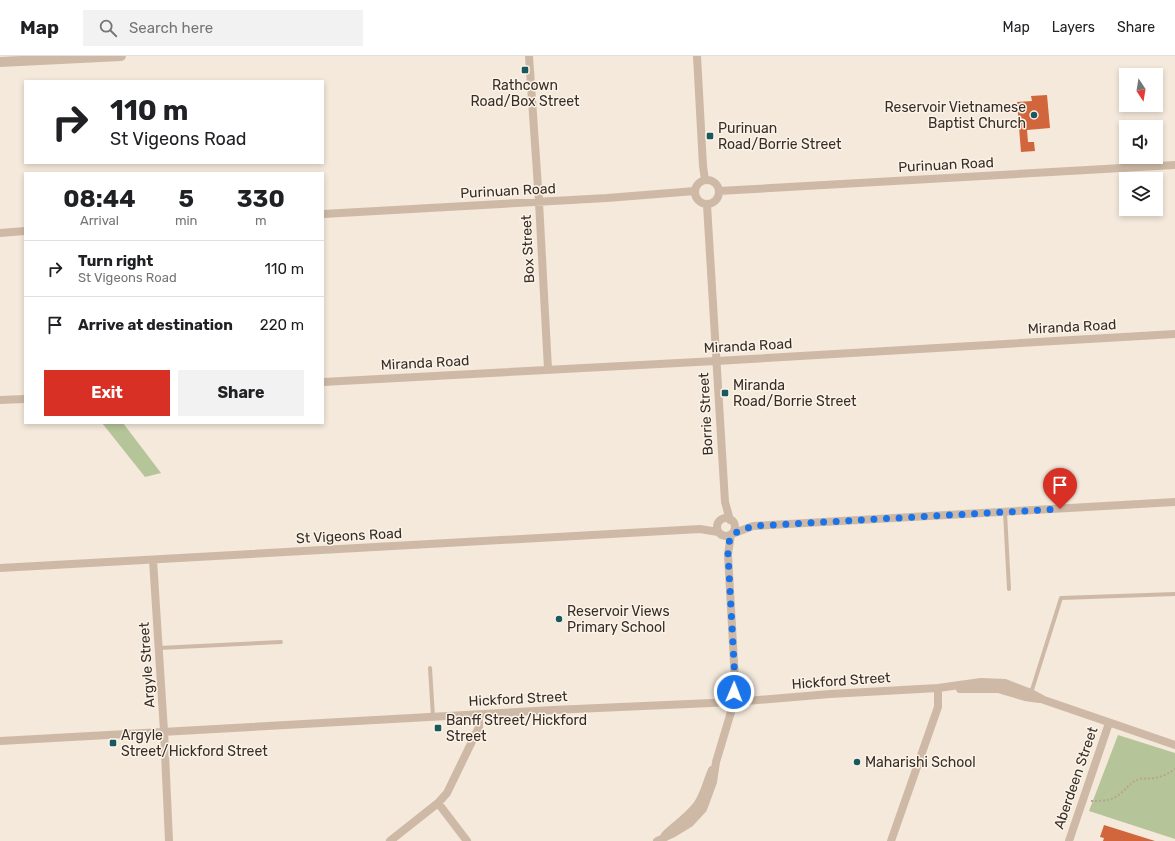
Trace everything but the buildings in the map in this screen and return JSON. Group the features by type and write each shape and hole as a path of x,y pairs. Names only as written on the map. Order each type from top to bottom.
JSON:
{"street":[{"path":"2,63 121,56"},
{"name":"Box Street","path":"529,56 548,369"},
{"path":"697,56 703,166 706,180"},
{"name":"Purinuan Road","path":"719,191 1175,164"},
{"path":"706,180 716,184 719,191 718,198 707,205 696,198 695,191 698,184 706,180"},
{"name":"Purinuan Road","path":"324,214 539,202 695,191"},
{"name":"Borrie Street","path":"707,205 725,502 732,522"},
{"path":"0,233 24,231"},
{"name":"Miranda Road","path":"324,382 1175,334"},
{"path":"0,400 24,398"},
{"name":"Borrie Street","path":"719,522 725,502"},
{"path":"728,554 717,527 719,522 725,519 732,522 753,526 1175,502"},
{"name":"St Vigeons Road","path":"700,529 719,522"},
{"path":"659,840 672,827 687,817 697,805 716,762 734,702 735,681 728,554 732,534 735,529 732,522"},
{"path":"720,533 726,536 753,526"},
{"name":"St Vigeons Road","path":"0,568 700,529 720,533"},
{"name":"Argyle Street","path":"153,560 164,731 169,841"},
{"name":"Hickford Street","path":"0,741 553,710 734,702 830,694 939,688 981,682 996,682 1005,683 1030,695 1175,745"},
{"path":"891,841 938,707 939,688"},
{"path":"390,841 438,803 447,793 479,727 479,714"},
{"name":"Aberdeen Street","path":"1069,841 1109,723"},
{"path":"438,803 467,841"}],"lane":[{"path":"1005,512 1009,589"},
{"path":"1030,695 1061,598 1175,594"},
{"path":"159,648 281,642"},
{"path":"430,668 433,717"}],"path":[{"path":"1084,799 1091,802 1112,799 1128,786 1140,779 1156,778 1175,769"}],"green space":[{"path":"103,424 124,424 161,473 145,477"},
{"path":"1118,735 1175,753 1175,839 1089,811"}],"place":[{"name":"Rathcown Road/Box Street","path":"525,70"},
{"name":"Reservoir Vietnamese Baptist Church","path":"1034,115"},
{"name":"Purinuan Road/Borrie Street","path":"710,136"},
{"name":"Miranda Road/Borrie Street","path":"725,393"},
{"name":"Reservoir Views Primary School","path":"559,619"},
{"name":"Banff Street/Hickford Street","path":"438,728"},
{"name":"Argyle Street/Hickford Street","path":"113,743"},
{"name":"Maharishi School","path":"857,762"}],"route":[{"path":"734,692 735,681 728,554 731,534 753,526 1060,509"}]}
